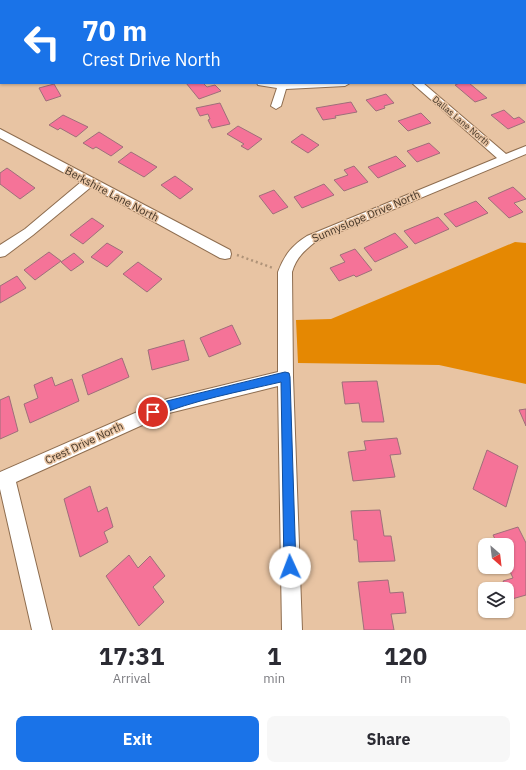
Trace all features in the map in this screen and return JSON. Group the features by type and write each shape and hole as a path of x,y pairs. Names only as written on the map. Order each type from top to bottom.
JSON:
{"street":[{"path":"269,84 305,87 335,84"},
{"name":"Dallas Lane North","path":"418,84 505,159"},
{"path":"276,106 282,86"},
{"name":"Berkshire Lane North","path":"0,133 225,254"},
{"name":"Sunnyslope Drive North","path":"292,630 285,377 285,272 290,257 299,247 311,239 526,150"},
{"path":"0,252 29,232 89,182"},
{"name":"Crest Drive North","path":"3,480 167,406 285,377"},
{"path":"3,480 42,630"}],"path":[{"path":"225,254 230,253 246,257 257,264 285,272"}],"shaded area":[{"path":"515,242 526,243 526,384 439,365 298,363 296,320 331,319"}],"building":[{"path":"54,84 61,96 46,101 39,88"},
{"path":"187,84 204,84 207,87 215,85 221,91 199,99"},
{"path":"470,84 487,98 475,102 455,85"},
{"path":"386,94 394,103 384,106 385,108 376,111 366,100"},
{"path":"351,102 357,112 335,116 336,118 323,120 316,108"},
{"path":"220,103 230,124 212,128 208,120 210,119 208,114 200,116 196,108"},
{"path":"504,110 514,119 519,117 525,122 508,129 491,115"},
{"path":"421,113 431,123 408,131 398,121"},
{"path":"63,115 88,127 76,137 60,128 58,130 49,125"},
{"path":"238,126 262,139 248,150 241,146 244,144 227,134"},
{"path":"99,132 123,147 111,156 96,147 93,149 83,143"},
{"path":"302,134 319,145 308,153 291,142"},
{"path":"429,143 440,153 417,162 407,151"},
{"path":"131,152 157,167 144,177 118,162"},
{"path":"396,156 406,166 378,178 368,167"},
{"path":"354,166 368,182 344,191 334,180 348,175 344,170"},
{"path":"7,168 35,188 20,199 0,184 0,173"},
{"path":"175,176 193,189 180,199 161,185"},
{"path":"324,184 334,195 302,208 294,197"},
{"path":"513,187 526,199 514,203 523,212 509,218 488,198"},
{"path":"274,190 288,207 273,214 259,196"},
{"path":"476,201 488,213 456,227 444,214"},
{"path":"438,217 449,229 415,244 404,231"},
{"path":"92,218 104,226 83,244 70,235"},
{"path":"395,233 408,247 375,262 364,248"},
{"path":"107,243 123,252 107,267 91,257"},
{"path":"355,249 372,270 356,277 354,275 339,281 330,268 345,262 340,255"},
{"path":"49,252 61,261 35,280 24,270"},
{"path":"74,253 84,262 71,271 61,262"},
{"path":"138,262 162,279 147,292 123,274"},
{"path":"17,276 26,288 0,303 0,286"},
{"path":"232,325 241,344 209,357 200,338"},
{"path":"184,340 189,360 152,370 148,350"},
{"path":"122,358 129,377 88,395 82,375"},
{"path":"52,377 55,386 72,379 79,401 30,423 24,404 38,398 34,385"},
{"path":"377,381 384,422 362,422 359,403 345,404 342,382"},
{"path":"9,396 18,431 0,439 0,400"},
{"path":"526,409 526,426 519,410"},
{"path":"397,438 401,454 390,455 395,477 353,481 348,452 366,450 364,441"},
{"path":"487,450 518,466 506,507 473,489"},
{"path":"90,486 98,512 107,507 113,527 104,532 108,542 80,557 64,499"},
{"path":"380,510 384,536 391,536 395,561 359,562 357,540 354,540 351,511"},
{"path":"518,527 526,543 526,595 514,598 514,582 503,581 513,578 511,574 514,574 514,538 494,538 493,535"},
{"path":"129,555 138,568 150,556 165,576 153,587 164,602 139,626 106,576"},
{"path":"388,580 390,593 403,592 406,613 391,614 394,630 364,630 358,582"}],"route":[{"path":"153,412 197,397 285,377 290,567"}]}
